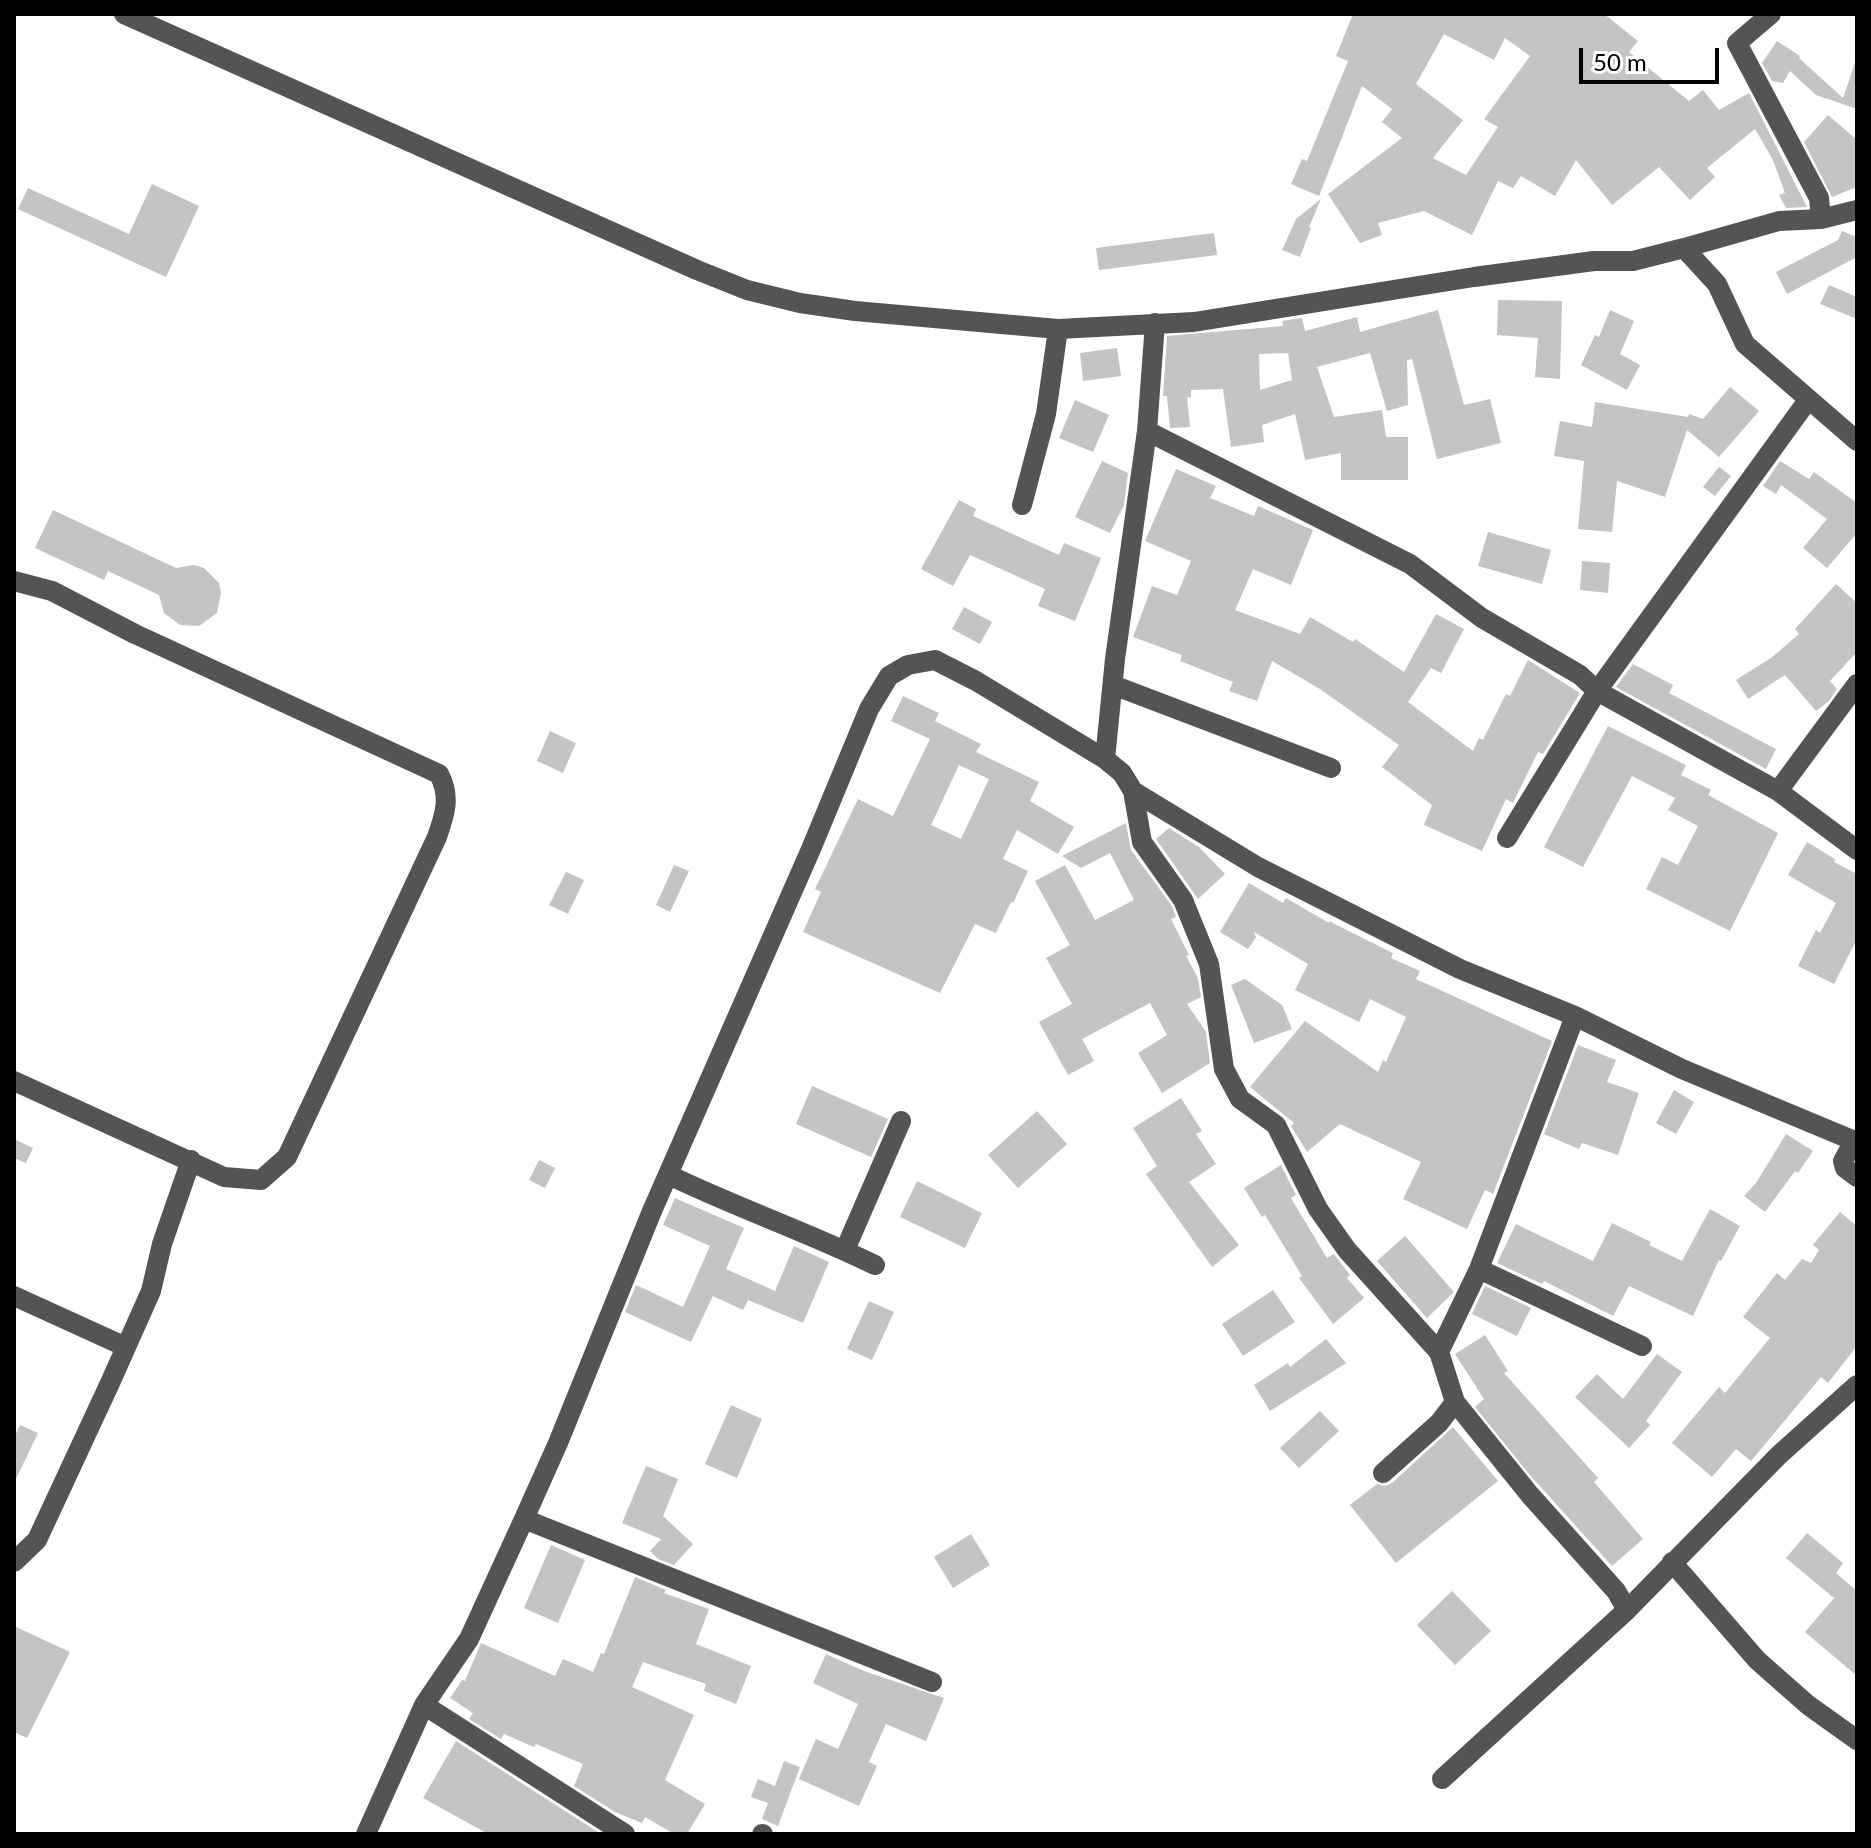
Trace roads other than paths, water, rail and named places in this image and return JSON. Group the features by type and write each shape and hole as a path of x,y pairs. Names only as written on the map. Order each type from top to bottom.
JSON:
{"street":[{"path":"124,14 747,290 800,303 855,311 1058,329 1194,322 1474,277 1594,261 1633,261 1779,221 1821,219 1857,210"},
{"path":"1771,14 1737,43 1819,198 1821,219"},
{"path":"1684,248 1717,284 1745,344 1857,441"},
{"path":"1105,759 1147,431 1155,323"},
{"path":"1022,505 1046,414 1058,329"},
{"path":"1507,838 1597,691 1808,400"},
{"path":"1147,431 1410,564 1482,618 1580,675 1597,691 1778,791 1857,850"},
{"path":"14,581 52,591 135,634 439,774 446,786 448,807 437,837 287,1157 261,1180 224,1177 14,1081"},
{"path":"366,1834 424,1705 469,1639 524,1519 869,709 889,676 908,665 935,660 976,681 1105,759 1122,773 1133,791 1142,842 1183,900 1209,964 1224,1069 1240,1099 1276,1125 1318,1209 1339,1240 1439,1352 1455,1402 1530,1495 1616,1591 1627,1610"},
{"path":"1778,791 1857,684"},
{"path":"1113,685 1331,768"},
{"path":"1133,791 1258,867 1460,969 1575,1016 1682,1069 1856,1141 1843,1161 1845,1168 1857,1177"},
{"path":"1439,1352 1479,1269 1575,1016"},
{"path":"845,1250 901,1121"},
{"path":"14,1562 37,1540 151,1291 162,1244 191,1160"},
{"path":"669,1175 722,1201 875,1265"},
{"path":"1479,1269 1642,1346"},
{"path":"14,1296 126,1347"},
{"path":"1442,1779 1627,1610 1779,1455 1857,1385"},
{"path":"1383,1473 1439,1423 1455,1402"},
{"path":"524,1519 932,1682"},
{"path":"1672,1562 1757,1660 1808,1705 1857,1740"},
{"path":"424,1705 625,1834"}]}
